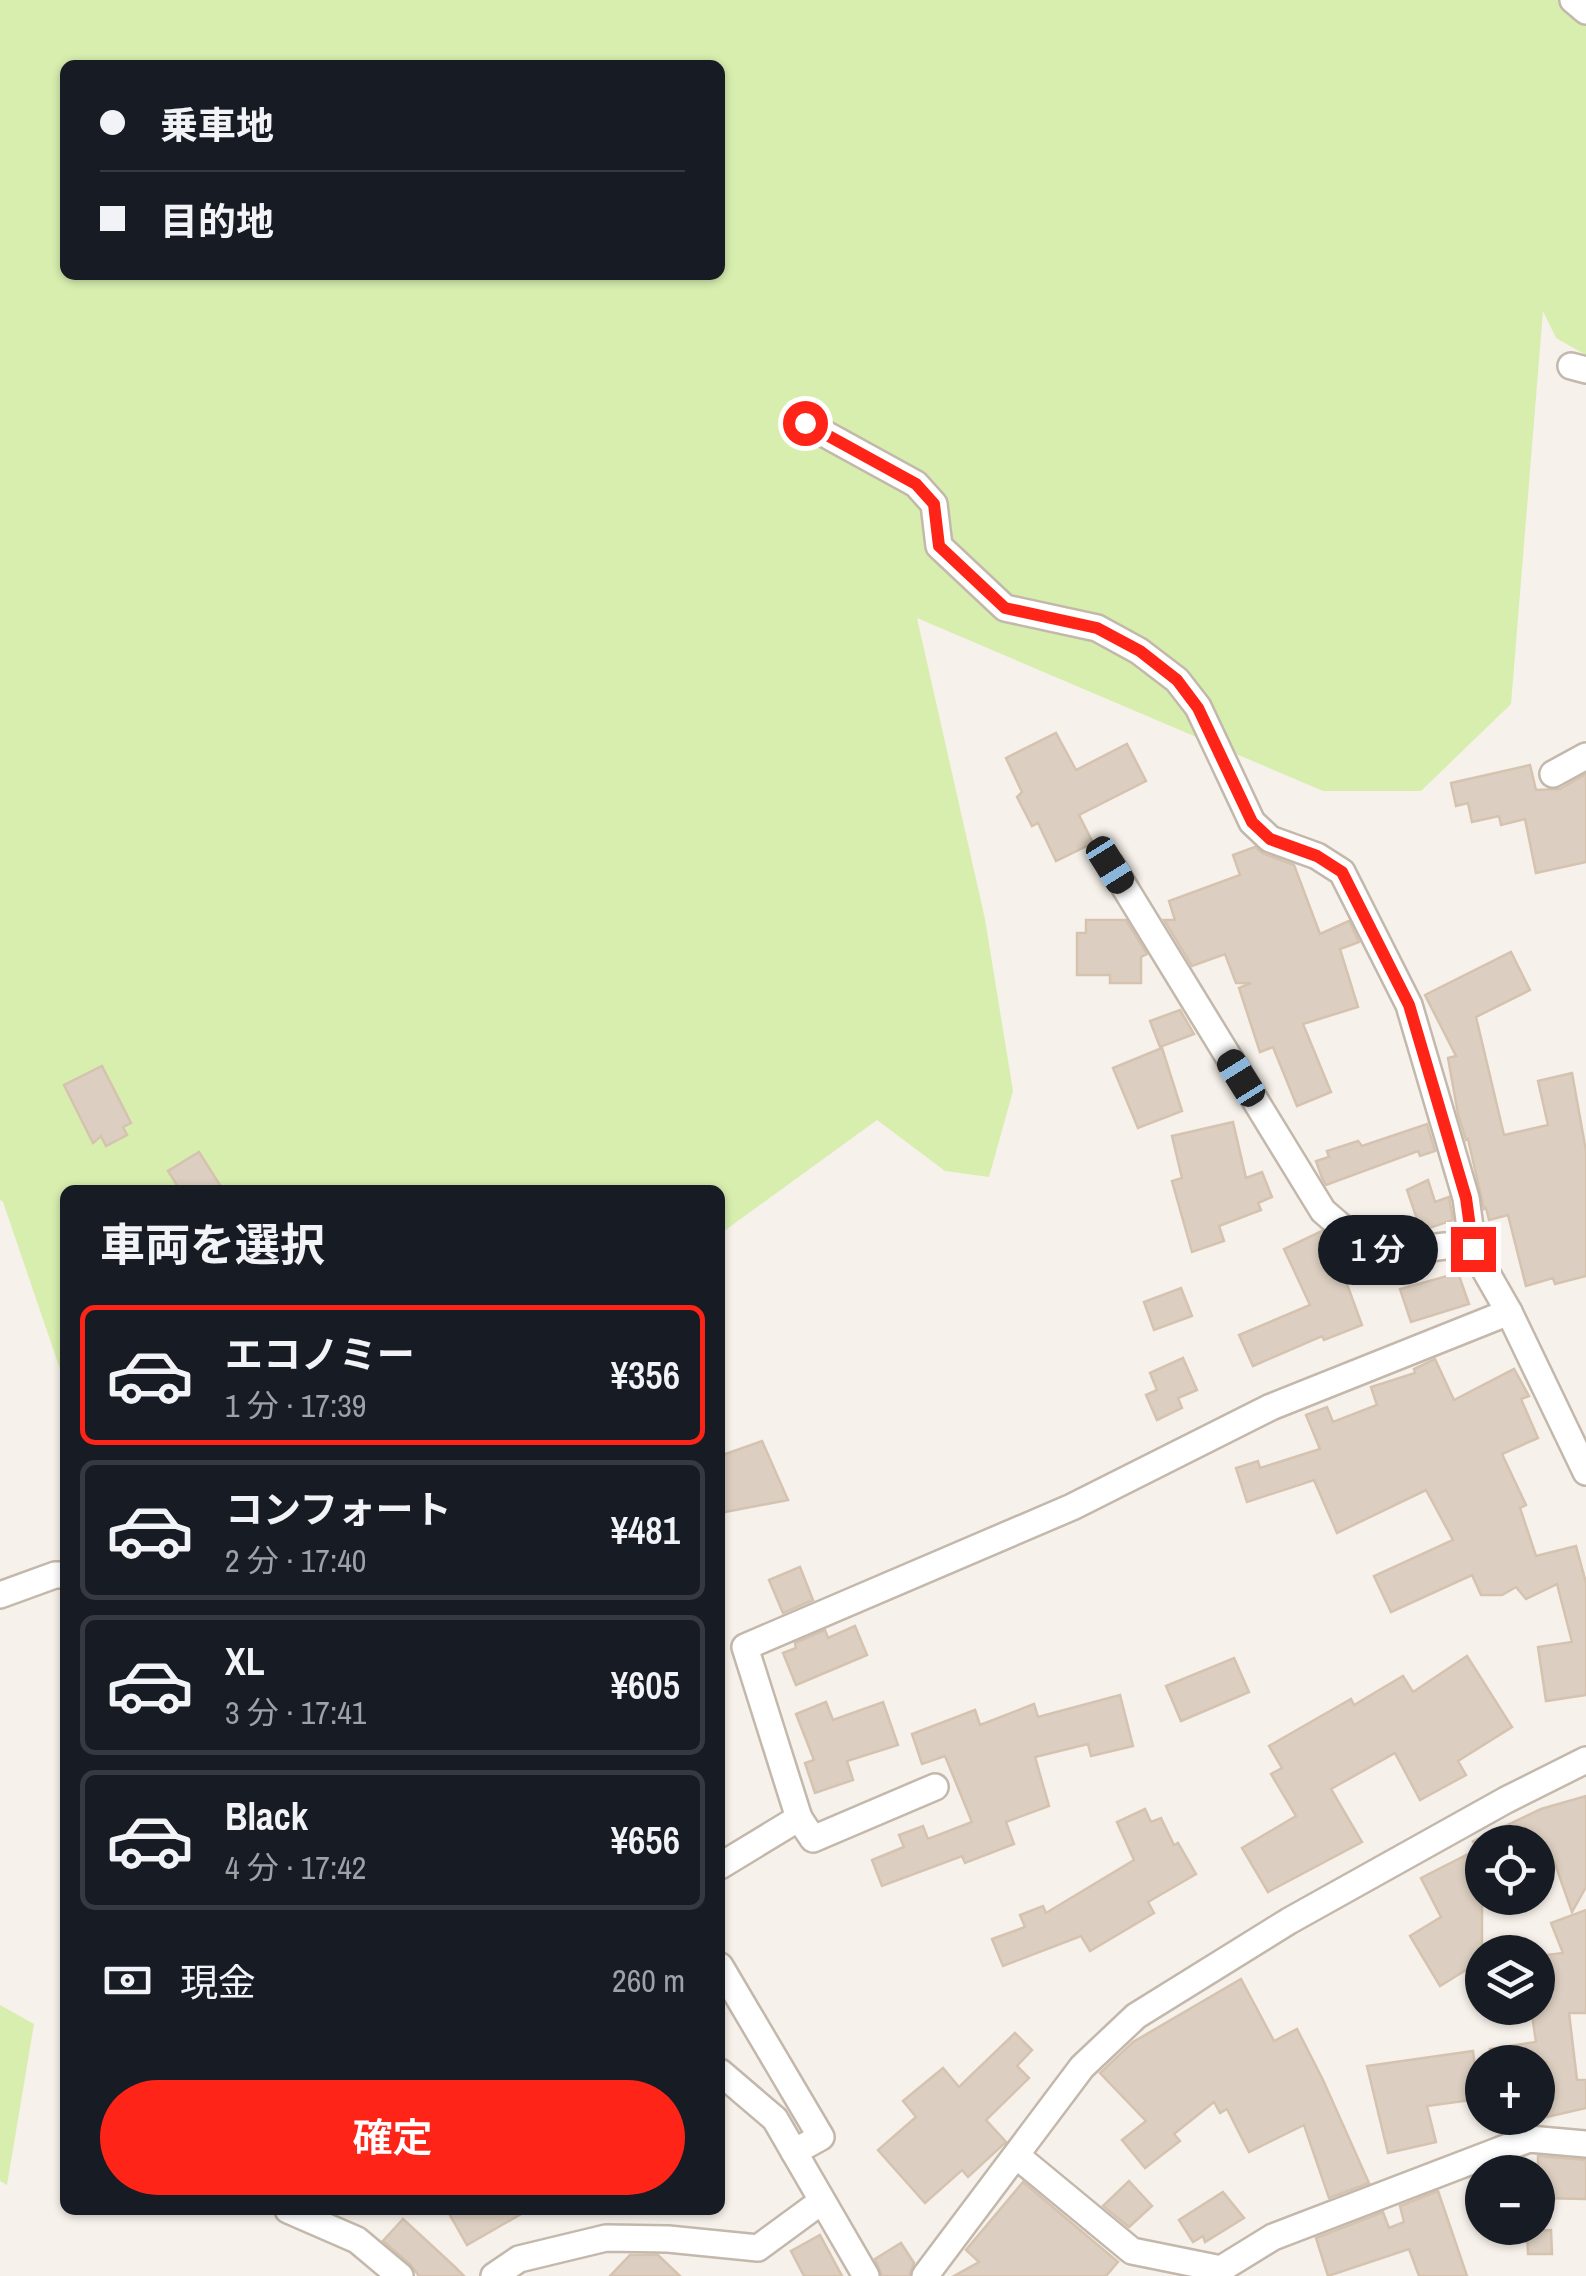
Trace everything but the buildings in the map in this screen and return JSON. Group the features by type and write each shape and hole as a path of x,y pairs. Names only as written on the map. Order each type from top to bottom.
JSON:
{"street":[{"path":"1573,0 1586,11"},
{"path":"805,423 916,484 934,504 939,546 1005,608 1097,628 1140,651 1177,680 1198,708 1252,822 1270,839 1317,856 1342,872 1409,1005 1466,1198 1473,1249 1509,1312 1586,1472"},
{"path":"1553,774 1586,756"},
{"path":"1110,865 1323,1211 1360,1242 1390,1253 1445,1246 1473,1249"},
{"path":"935,1787 813,1839 799,1818 745,1647 1072,1507 1271,1406 1509,1312"},
{"path":"0,1595 60,1575"},
{"path":"925,2276 1082,2067 1136,2016 1290,1921 1506,1800 1586,1760"},
{"path":"725,1863 799,1818"},
{"path":"725,1974 821,2136 794,2152"},
{"path":"725,2076 775,2119 866,2276"},
{"path":"1017,2156 1132,2251 1221,2268 1273,2237 1528,2138 1586,2144"},
{"path":"494,2276 519,2259 606,2238 668,2239 758,2248 822,2200"},
{"path":"300,2215 357,2240 400,2276"}],"green space":[{"path":"0,0 1586,0 1586,355 1556,338 1543,311 1511,704 1421,791 1323,791 917,618 985,919 1013,1091 989,1177 945,1171 877,1120 725,1230 725,1185 60,1185 60,1369 3,1202"},
{"path":"0,2005 34,2024 7,2185 0,2181"}],"route":[{"path":"805,423 916,484 934,504 939,546 1005,608 1097,628 1140,651 1177,680 1198,708 1252,822 1270,839 1317,856 1342,872 1409,1005 1466,1198 1473,1249"}]}
